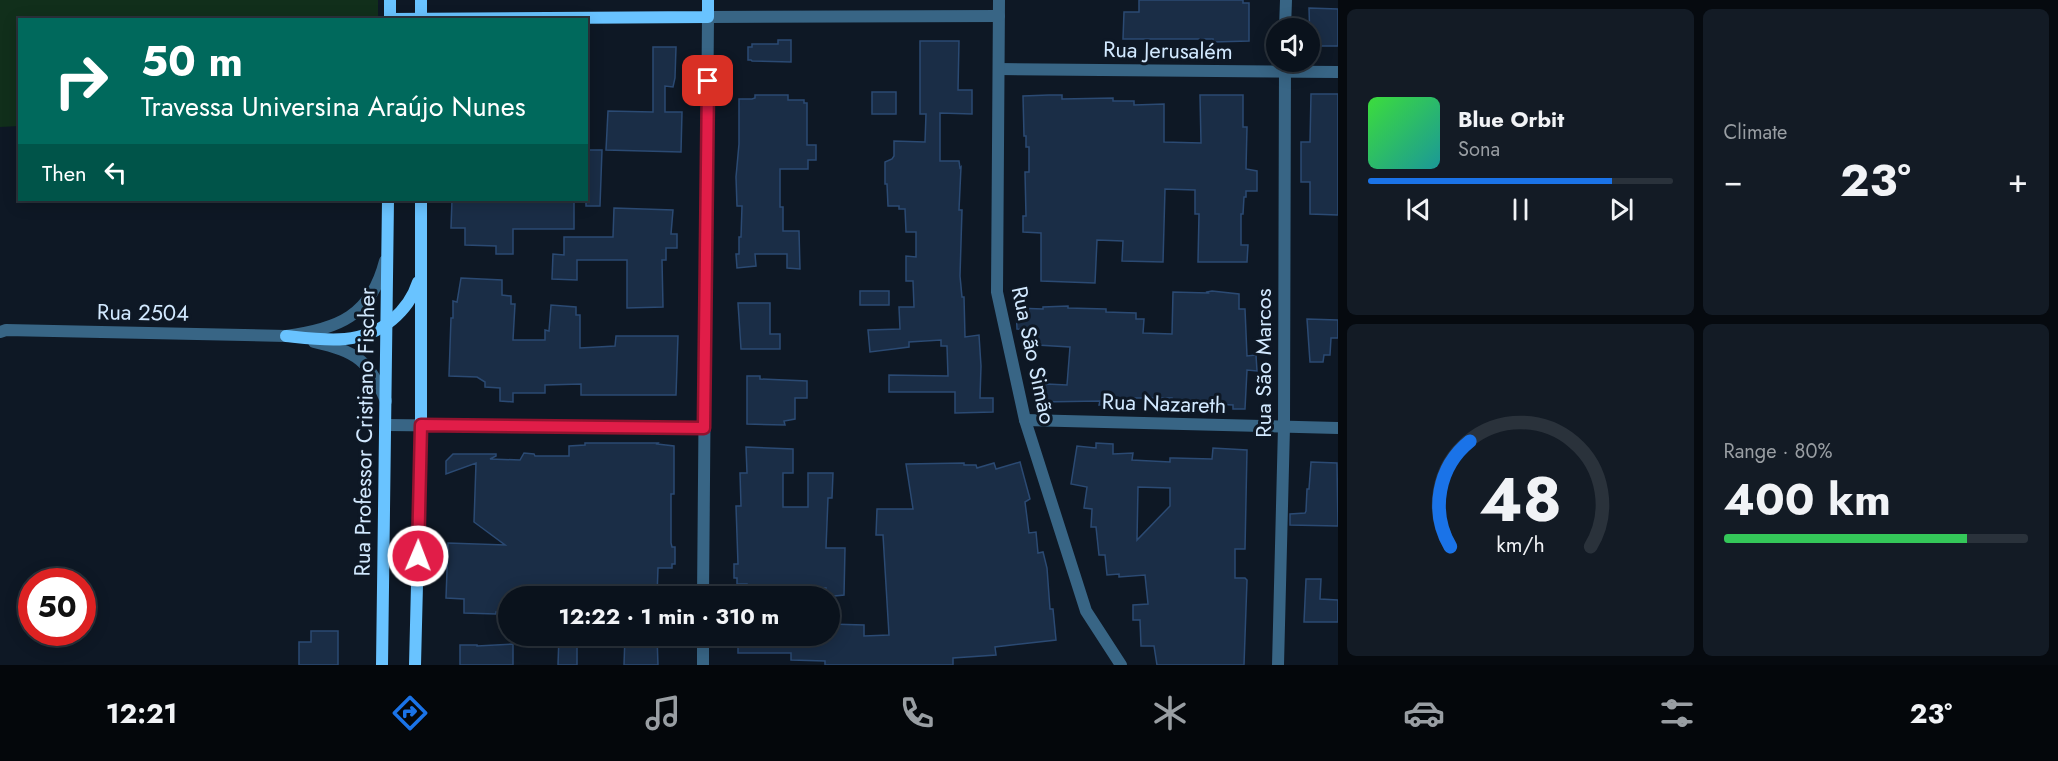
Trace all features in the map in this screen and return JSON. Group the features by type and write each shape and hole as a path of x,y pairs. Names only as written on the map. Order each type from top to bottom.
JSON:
{"main road":[{"path":"390,0 390,18"},
{"path":"421,0 421,18 708,17 708,0"},
{"name":"Rua Professor Cristiano Fischer","path":"382,665 388,201"},
{"path":"415,665 421,425 421,201"},
{"path":"286,336 349,340 366,336 386,325 403,311 414,294 422,270"}],"street":[{"name":"Rua São Simão","path":"999,0 997,292 1025,420 1086,611 1120,665"},
{"path":"1286,0 1286,18"},
{"path":"703,586 708,17 999,16"},
{"name":"Rua Jerusalém","path":"999,69 1266,67"},
{"name":"Rua Jerusalém","path":"1320,70 1338,72"},
{"name":"Rua São Marcos","path":"1278,665 1284,427 1285,72"},
{"name":"Rua 2504","path":"0,332 6,330 286,336 315,332 337,325 351,316 368,298 381,278 387,253"},
{"name":"Rua 2504","path":"286,336 333,346 356,357 375,375 386,402"},
{"name":"Rua Nazareth","path":"1025,420 1338,428"},
{"path":"386,425 704,428"},
{"path":"703,646 703,665"}],"green space":[{"path":"0,0 378,0 378,18 18,18 18,126 0,127"}],"building":[{"path":"1139,0 1243,0 1243,3 1249,3 1249,41 1123,39 1124,12 1139,12"},
{"path":"1309,8 1338,9 1338,46 1320,46 1320,18 1309,18"},
{"path":"778,40 791,40 791,62 748,60 748,47 752,47 752,44 778,44"},
{"path":"920,41 959,41 958,90 972,90 972,114 940,113 940,161 959,161 961,167 960,276 962,297 964,297 965,337 979,335 980,398 993,398 993,412 955,413 955,392 889,392 889,375 948,376 947,346 941,346 941,340 909,342 909,347 870,352 868,330 900,329 899,307 914,307 913,281 906,281 906,256 916,257 916,232 906,232 905,209 899,209 899,206 888,206 885,162 894,156 894,141 925,142 926,114 920,114"},
{"path":"653,47 676,47 673,87 665,86 665,112 682,112 681,152 606,150 608,111 653,112"},
{"path":"872,92 896,92 896,114 872,114"},
{"path":"1311,94 1338,94 1338,215 1310,214 1310,182 1301,182 1301,142 1310,142"},
{"path":"755,95 788,95 788,100 804,100 804,103 807,103 807,145 816,145 816,160 808,160 808,169 780,169 780,207 783,207 783,231 799,231 800,269 787,268 787,254 755,254 756,266 737,268 736,254 739,254 742,206 737,206 736,177 739,99 752,99"},
{"path":"1062,95 1062,99 1113,98 1113,101 1134,101 1134,105 1164,104 1164,142 1201,143 1200,95 1243,95 1243,127 1247,127 1246,169 1257,171 1257,191 1246,191 1243,214 1241,214 1241,245 1248,245 1247,262 1198,262 1199,214 1195,214 1195,190 1165,189 1163,262 1122,261 1123,241 1097,240 1095,283 1041,281 1041,233 1023,232 1023,216 1026,216 1025,172 1029,172 1029,147 1026,147 1026,136 1024,136 1023,96"},
{"path":"588,150 602,150 600,206 586,206 586,201 588,201"},
{"path":"452,201 574,201 574,229 513,229 513,254 496,254 496,246 465,245 465,228 451,228"},
{"path":"614,208 673,210 671,234 677,234 677,248 666,248 666,260 662,260 663,307 627,308 627,260 577,260 577,280 552,279 553,254 564,255 564,237 613,237"},
{"path":"461,278 502,280 502,295 511,296 511,304 515,304 513,340 545,340 545,330 549,331 551,305 576,307 576,315 580,315 580,348 615,346 616,336 678,336 676,395 581,395 581,384 545,385 545,393 513,393 513,402 500,401 500,388 485,387 485,382 477,377 449,376 453,301 457,302"},
{"path":"860,291 889,291 889,305 860,305"},
{"path":"1212,291 1239,294 1239,309 1245,309 1247,356 1256,355 1257,371 1247,370 1245,409 1233,409 1233,405 1192,403 1192,407 1172,406 1172,398 1134,398 1134,405 1099,405 1100,401 1041,402 1038,389 1047,384 1067,385 1070,347 1037,345 1038,330 1017,329 1016,308 1043,309 1043,307 1068,306 1068,308 1106,309 1106,312 1136,313 1136,319 1144,319 1143,333 1172,334 1173,292 1208,293"},
{"path":"738,303 770,303 770,334 780,334 780,349 741,349"},
{"path":"1307,319 1338,320 1338,338 1331,338 1330,355 1324,355 1323,362 1310,362"},
{"path":"747,376 760,376 760,379 807,381 807,398 795,398 795,419 784,421 785,425 747,424"},
{"path":"585,443 658,443 674,446 671,543 672,547 675,547 675,564 672,564 672,568 658,568 657,586 498,586 498,612 496,614 464,613 464,599 446,598 448,543 505,545 474,522 476,463 446,474 446,461 453,454 496,454 490,459 520,460 524,453 535,456 569,456 569,446 585,445"},
{"path":"1096,443 1113,444 1113,454 1133,453 1132,460 1170,462 1170,458 1212,459 1213,448 1247,450 1245,549 1235,549 1235,578 1247,580 1244,665 1157,665 1154,646 1141,646 1140,620 1133,620 1133,605 1148,604 1145,575 1119,577 1119,574 1107,575 1105,555 1099,555 1096,527 1091,527 1092,509 1084,508 1087,487 1071,484 1077,446 1096,448","holes":["1138,487 1170,488 1170,506 1137,540"]},
{"path":"746,447 793,449 793,473 783,473 783,507 808,507 808,473 833,473 832,498 828,498 826,548 845,548 844,595 840,595 840,586 747,586 747,584 737,584 737,578 734,578 734,564 738,564 736,506 741,506 740,473 747,473"},
{"path":"1020,462 1030,499 1025,502 1029,533 1036,532 1038,553 1043,552 1047,568 1050,609 1053,609 1056,640 995,647 996,655 953,658 953,665 825,665 825,661 791,660 791,653 738,653 738,646 840,646 840,624 864,625 864,636 889,635 883,535 876,535 877,509 913,509 906,464 964,463 964,465 976,465 977,468 994,463 996,469"},
{"path":"1311,462 1337,463 1338,526 1290,525 1290,514 1306,511"},
{"path":"1306,579 1321,579 1320,599 1338,600 1338,622 1304,622"},
{"path":"311,631 338,631 338,665 299,665 299,642 311,642"},
{"path":"460,645 513,646 513,665 460,665"},
{"path":"559,646 577,646 577,665 558,665"},
{"path":"625,646 657,646 658,665 624,665"}],"route":[{"path":"418,556 421,425 704,428 708,81"}]}
